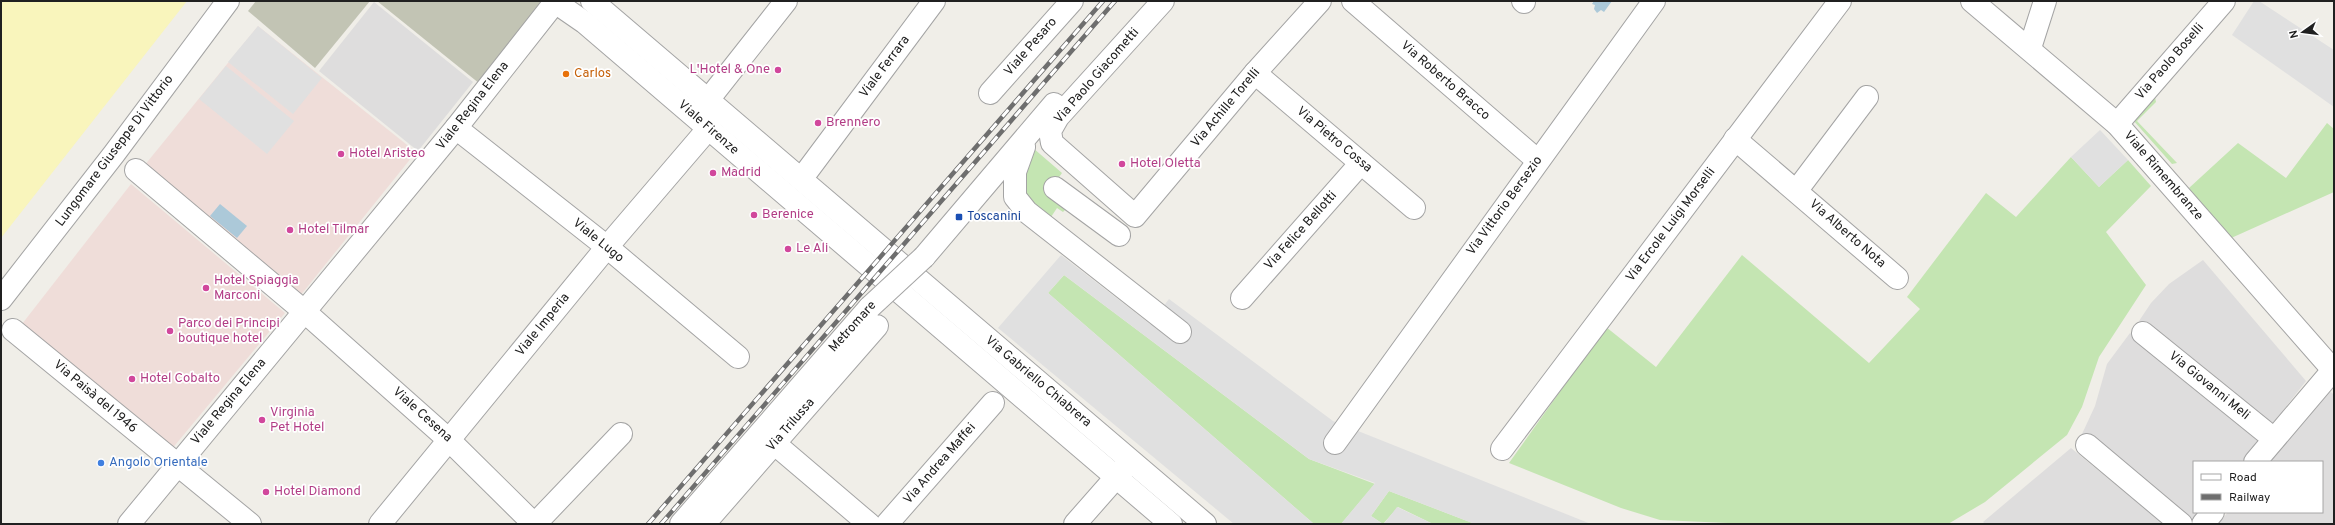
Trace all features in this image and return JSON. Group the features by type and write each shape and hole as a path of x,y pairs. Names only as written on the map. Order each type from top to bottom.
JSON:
{"street":[{"name":"Lungomare Giuseppe Di Vittorio","path":"1,299 114,154 228,1"},
{"name":"Viale Firenze","path":"555,1 584,22 858,256"},
{"name":"Viale Regina Elena","path":"129,524 456,128 555,1"},
{"name":"Viale Firenze","path":"592,1 872,240"},
{"name":"Viale Firenze","path":"708,100 786,1"},
{"name":"Viale Ferrara","path":"808,170 934,1"},
{"name":"Viale Pesaro","path":"990,93 1072,1"},
{"name":"Metromare","path":"680,524 874,316 1029,134 1147,1"},
{"name":"Via Paolo Giacometti","path":"1135,216 1091,179 1052,143 1050,130 1058,117 1162,1"},
{"name":"Via Achille Torelli","path":"1135,216 1255,73 1320,1"},
{"name":"Via Roberto Bracco","path":"1353,1 1537,160"},
{"name":"Via Vittorio Bersezio","path":"1335,442 1537,160 1654,1"},
{"name":"Via Ercole Luigi Morselli","path":"1502,449 1840,1"},
{"name":"Viale Rimembranze","path":"1972,1 2030,48 2117,124 2333,371"},
{"path":"2030,48 2045,1"},
{"name":"Via Paolo Boselli","path":"2117,124 2224,1"},
{"name":"Via Pietro Cossa","path":"1255,73 1414,208"},
{"name":"Via Alberto Nota","path":"1797,190 1867,97"},
{"path":"708,100 708,129"},
{"name":"Viale Lugo","path":"456,128 607,247 738,357"},
{"name":"Viale Imperia","path":"380,524 607,247 708,129"},
{"name":"Metromare","path":"1029,134 1016,172 1015,196 1027,212 1180,332"},
{"name":"Via Alberto Nota","path":"1736,139 1797,190 1897,278"},
{"name":"Via Felice Bellotti","path":"1242,298 1361,163"},
{"name":"Viale Cesena","path":"136,170 305,312 449,440 534,524 621,434"},
{"path":"1072,202 1091,179"},
{"path":"1055,188 1072,202 1119,235"},
{"name":"Via Gabriello Chiabrera","path":"872,240 1205,524"},
{"name":"Via Gabriello Chiabrera","path":"858,256 1171,524"},
{"name":"Via Trilussa","path":"704,524 775,444 874,316"},
{"name":"Via Paisà del 1946","path":"13,330 250,524"},
{"name":"Via Giovanni Meli","path":"2143,333 2274,439"},
{"path":"2256,461 2333,371"},
{"name":"Via Andrea Maffei","path":"887,524 993,403"},
{"path":"775,444 869,524"},
{"path":"2087,445 2181,524"},
{"path":"1075,524 1131,461"},
{"path":"2203,524 2212,513"}],"shaded area":[{"path":"256,1 370,1 315,68 248,11"},
{"path":"377,1 546,1 480,84"},
{"path":"2254,1 2259,1 2334,50 2334,107 2232,35"},
{"path":"374,2 473,82 418,151 319,71"},
{"path":"258,26 416,152 300,296 144,166"},
{"path":"258,26 322,78 293,114 228,62"},
{"path":"226,66 294,121 267,154 199,99"},
{"path":"2100,130 2128,160 2099,187 2071,157"},
{"path":"131,184 285,313 171,450 22,324"},
{"path":"1061,255 1150,324 1169,299 1333,421 1591,524 1475,524 1389,491 1371,516 1383,524 1341,524 1375,483 1309,459 1064,275 1048,293 1314,524 1234,524 998,328"},
{"path":"2203,260 2306,381 2271,426 2139,321 2151,303 2169,284"},
{"path":"2130,333 2261,439 2243,461 2193,461 2193,513 2201,513 2193,524 2082,434 2095,406 2107,364"},
{"path":"2330,391 2334,395 2334,524 2218,524 2227,513 2323,513 2323,461 2271,461"},
{"path":"2071,448 2164,524 1985,524 1983,522"},
{"path":"1397,507 1433,524 1384,524"}],"green space":[{"path":"2155,97 2156,102 2137,121 2177,163 2172,164 2133,120"},
{"path":"2327,123 2334,129 2334,192 2229,239 2189,188 2238,143 2286,178"},
{"path":"1033,148 1062,173 1049,191 1069,203 1063,208 1055,201 1065,210 1063,212 1057,208 1049,220 1022,191"},
{"path":"2071,157 2099,187 2128,160 2151,186 2106,232 2146,285 2099,357 2082,407 2067,435 1985,502 1948,524 1750,524 1660,520 1621,508 1509,463 1606,327 1656,367 1742,255 1869,363 1920,309 1907,297 1986,193 2016,217"},
{"path":"1064,275 1309,459 1375,484 1341,524 1314,524 1048,293"},
{"path":"1389,491 1475,524 1433,524 1398,507 1383,524 1371,516"}],"sand":[{"path":"1,1 187,1 1,238"}],"water":[{"path":"1594,1 1612,1 1604,12 1601,10 1597,13 1594,9 1595,5 1592,4"},
{"path":"220,204 247,226 237,238 210,216"}],"railway":[{"path":"648,524 1103,1"},
{"path":"661,524 1115,1"}],"place":[{"name":"L'Hotel & One","path":"778,70"},
{"name":"Carlos","path":"566,74"},
{"name":"Brennero","path":"818,123"},
{"name":"Hotel Aristeo","path":"341,154"},
{"name":"Hotel Oletta","path":"1122,164"},
{"name":"Madrid","path":"713,173"},
{"name":"Berenice","path":"754,215"},
{"name":"Toscanini","path":"959,217"},
{"name":"Hotel Tilmar","path":"290,230"},
{"name":"Le Ali","path":"788,249"},
{"name":"Hotel Spiaggia Marconi","path":"206,288"},
{"name":"Parco dei Principi boutique hotel","path":"170,331"},
{"name":"Hotel Cobalto","path":"132,379"},
{"name":"Virginia Pet Hotel","path":"262,420"},
{"name":"Angolo Orientale","path":"101,463"},
{"name":"Hotel Diamond","path":"266,492"}]}
